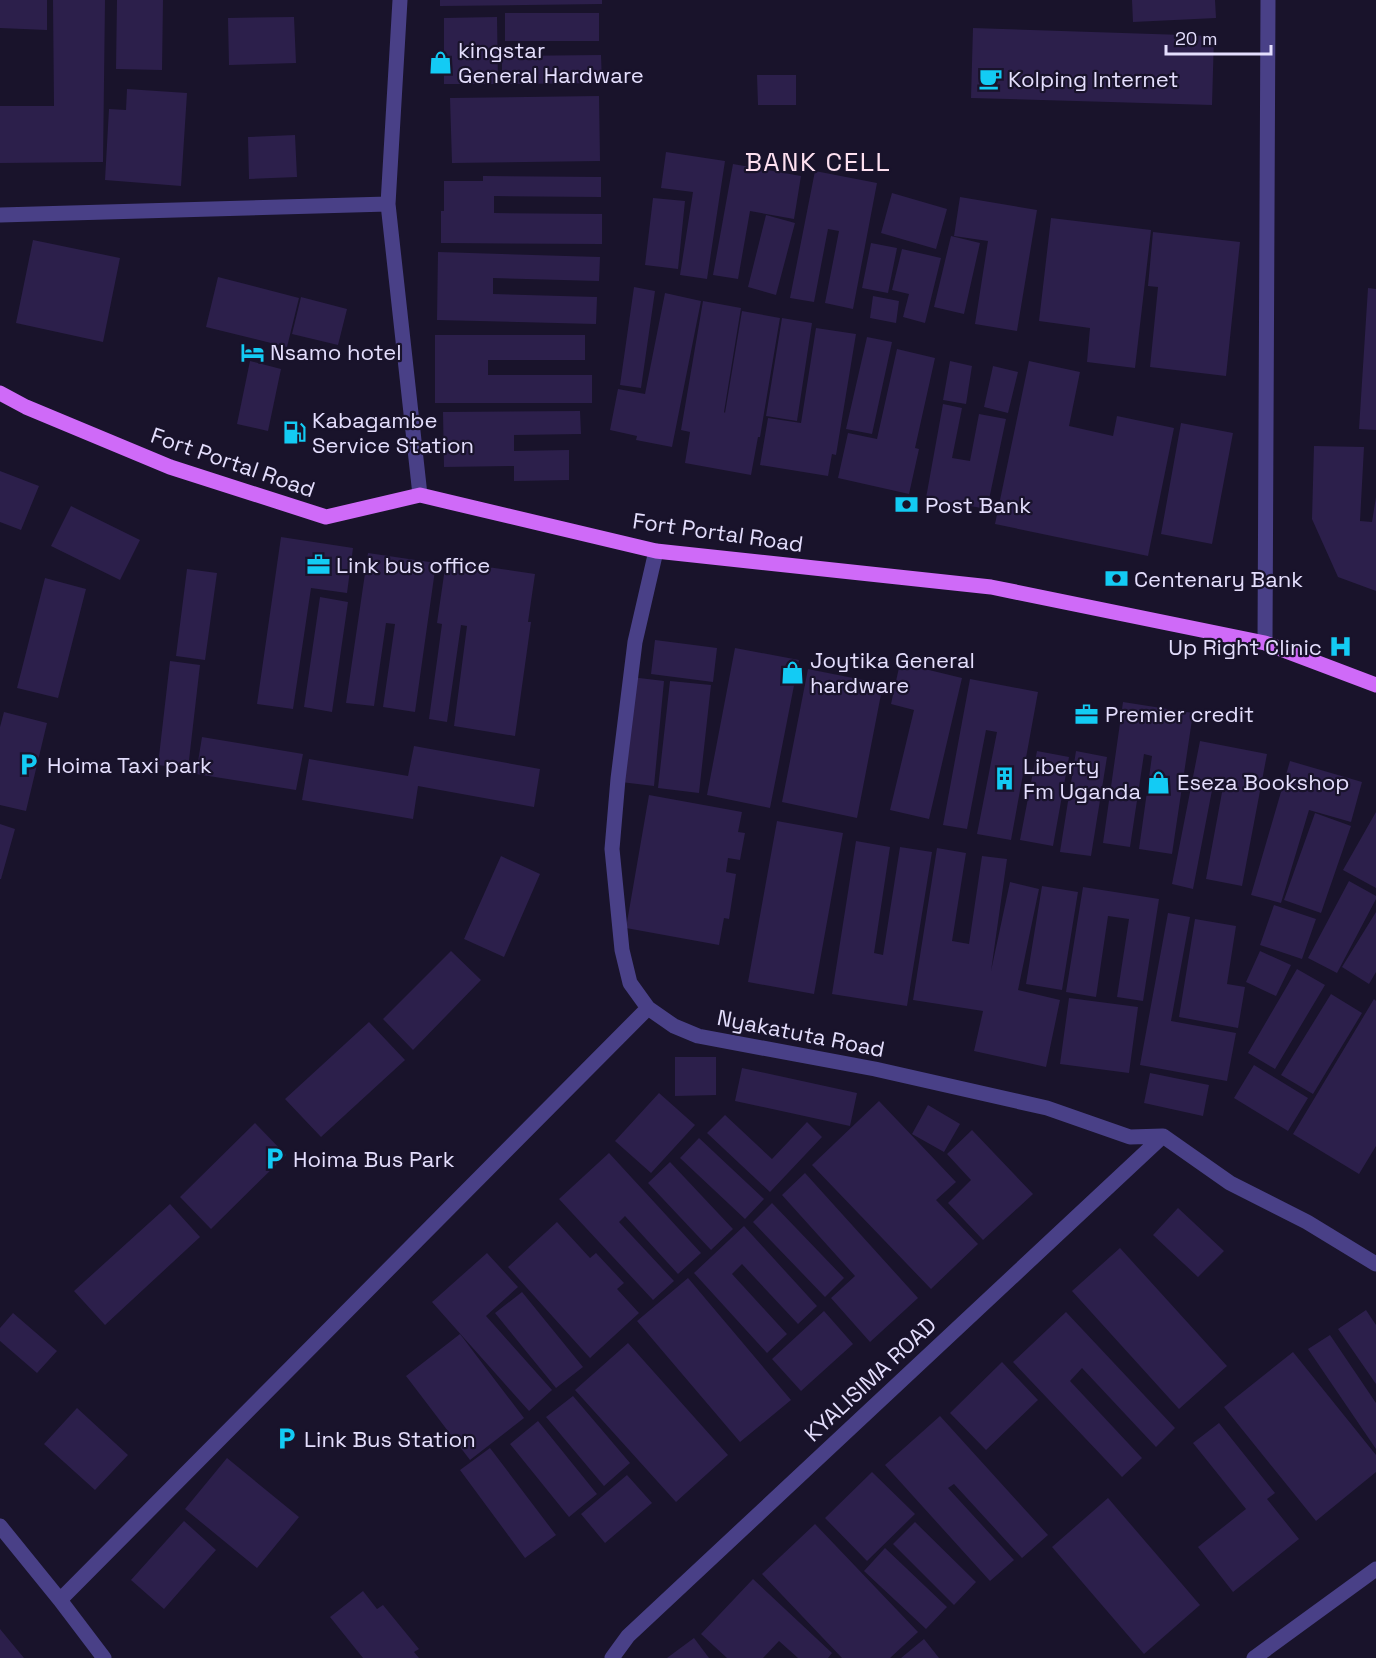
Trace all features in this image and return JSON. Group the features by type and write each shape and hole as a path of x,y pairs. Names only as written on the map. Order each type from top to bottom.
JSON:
{"main road":[{"name":"Fort Portal Road","path":"0,393 26,407 170,467 326,517 420,495 656,551 991,587 1265,643 1376,685"}],"street":[{"path":"400,0 388,204 420,495"},
{"path":"1265,643 1268,0"},
{"path":"0,215 388,204"},
{"name":"Nyakatuta Road","path":"656,551 635,642 612,849 622,950 630,983 648,1008 674,1026 698,1036 874,1069 1047,1108 1130,1137 1163,1136"},
{"path":"60,1600 648,1008"},
{"path":"1163,1136 1230,1184 1307,1222 1376,1264"},
{"name":"KYALISIMA ROAD","path":"612,1658 628,1636 1163,1136"},
{"path":"0,1526 104,1658"},
{"path":"1254,1658 1376,1569"}],"building":[{"path":"0,0 47,0 47,30 0,28"},
{"path":"53,0 105,0 103,162 0,163 0,106 54,106"},
{"path":"117,0 163,0 162,70 116,69"},
{"path":"440,0 602,0 602,4 440,6"},
{"path":"1132,0 1215,0 1216,18 1133,22"},
{"path":"505,13 599,13 599,41 505,41"},
{"path":"294,17 296,63 229,65 228,18"},
{"path":"497,17 498,84 444,84 444,18"},
{"path":"973,28 1214,36 1212,105 971,98"},
{"path":"601,55 602,83 502,84 502,56"},
{"path":"757,75 796,75 796,105 758,105"},
{"path":"127,89 187,93 181,186 105,180 109,109 126,110"},
{"path":"599,96 600,161 452,163 450,98"},
{"path":"295,135 297,177 249,179 248,137"},
{"path":"666,152 725,161 707,279 680,275 693,192 661,188"},
{"path":"733,164 801,176 794,219 750,211 738,279 713,275"},
{"path":"815,171 877,183 853,309 825,303 839,231 828,229 814,302 790,298"},
{"path":"483,176 601,177 601,197 494,196 494,213 602,214 602,244 441,243 444,181 483,181"},
{"path":"892,193 947,209 936,249 881,233"},
{"path":"960,197 1037,210 1017,331 975,324 988,241 954,236"},
{"path":"653,198 685,201 678,269 645,265"},
{"path":"766,215 795,223 776,295 748,287"},
{"path":"1051,218 1151,230 1135,368 1087,362 1090,328 1039,321"},
{"path":"1153,232 1240,242 1226,376 1150,367 1158,287 1148,286"},
{"path":"951,236 980,243 964,314 934,307"},
{"path":"33,240 120,258 103,342 16,323"},
{"path":"871,243 897,248 888,293 862,288"},
{"path":"902,249 941,258 925,323 903,317 909,294 892,290"},
{"path":"438,252 600,257 599,281 493,278 493,294 597,297 596,324 437,320"},
{"path":"218,277 299,298 287,347 206,327"},
{"path":"634,287 655,291 641,388 620,385"},
{"path":"1368,288 1376,289 1376,430 1359,429"},
{"path":"665,293 701,301 672,447 636,440 637,436 610,430 618,389 645,394"},
{"path":"873,296 899,301 896,323 870,318"},
{"path":"301,297 347,309 338,345 292,334"},
{"path":"703,301 741,308 725,413 742,311 780,318 760,437 758,437 751,475 685,463 690,432 681,430"},
{"path":"782,318 812,323 797,421 766,416"},
{"path":"816,328 856,334 836,455 832,454 828,476 760,465 768,418 801,423"},
{"path":"435,335 585,335 585,360 488,360 488,375 592,375 592,403 435,403"},
{"path":"867,337 892,342 872,434 846,429"},
{"path":"897,349 935,358 915,448 919,449 909,494 838,478 848,433 877,439"},
{"path":"250,361 281,369 268,431 237,424"},
{"path":"950,361 972,366 966,404 943,400"},
{"path":"1029,361 1080,372 1069,426 1113,436 1117,416 1174,428 1148,556 995,524"},
{"path":"993,366 1018,372 1008,413 984,407"},
{"path":"943,404 962,408 952,458 970,461 979,414 1006,419 987,509 926,498"},
{"path":"580,411 581,434 514,435 514,451 569,450 569,480 514,481 514,466 444,467 443,412"},
{"path":"1181,423 1233,433 1212,544 1161,534"},
{"path":"1314,446 1364,447 1360,521 1372,522 1376,497 1376,591 1338,577 1312,519"},
{"path":"0,471 39,486 21,530 0,522"},
{"path":"71,506 140,540 120,580 51,546"},
{"path":"281,537 353,548 347,593 311,588 293,709 257,704"},
{"path":"368,553 436,563 415,712 383,707 395,624 386,623 374,706 346,703"},
{"path":"446,561 535,574 528,622 531,622 515,736 454,726 467,626 461,625 447,722 429,719 442,624 437,623"},
{"path":"187,569 217,573 205,660 176,656"},
{"path":"45,578 86,589 58,698 17,688"},
{"path":"320,597 348,602 332,712 304,707"},
{"path":"655,640 717,648 713,682 651,674"},
{"path":"735,648 799,660 770,808 707,795"},
{"path":"170,661 200,665 188,769 158,765"},
{"path":"900,663 962,678 929,819 890,810 914,710 891,704"},
{"path":"808,669 883,684 857,818 782,802"},
{"path":"631,677 664,681 654,786 621,782"},
{"name":"Liberty Fm Uganda","path":"970,679 1038,692 1011,840 977,834 997,732 986,730 967,829 943,825"},
{"path":"670,681 711,685 699,793 658,788"},
{"path":"1123,702 1193,713 1172,854 1139,849 1152,756 1144,754 1130,847 1103,843"},
{"path":"4,712 47,723 26,811 0,805 0,727"},
{"path":"202,737 303,754 296,790 196,774"},
{"path":"1200,741 1267,754 1242,886 1206,879 1223,787 1213,785 1193,889 1172,884"},
{"path":"414,746 540,769 534,807 418,786 413,819 302,800 309,759 408,776"},
{"path":"1037,751 1069,757 1053,846 1020,840"},
{"path":"1076,751 1107,757 1091,856 1060,852"},
{"path":"1290,761 1362,782 1351,822 1309,810 1281,903 1251,895"},
{"path":"649,795 742,812 738,832 745,833 740,860 728,858 726,872 736,874 729,919 724,918 719,945 626,928"},
{"path":"1376,812 1376,888 1343,870"},
{"path":"1315,813 1351,826 1321,913 1284,900"},
{"path":"777,821 843,833 814,994 748,982"},
{"path":"0,824 15,829 1,879 0,879"},
{"path":"856,841 890,847 874,953 883,955 900,847 932,852 907,1006 832,994"},
{"path":"937,848 966,853 952,941 969,944 982,856 1007,859 991,971 1010,882 1039,889 1018,990 1060,1000 1046,1067 974,1051 983,1011 913,1000"},
{"path":"501,856 540,874 504,957 464,939"},
{"path":"1349,881 1376,896 1376,899 1337,973 1308,958"},
{"path":"1042,886 1078,892 1062,990 1026,984"},
{"path":"1083,887 1159,899 1143,1001 1117,997 1129,919 1108,916 1096,997 1066,992"},
{"path":"1274,905 1316,919 1302,959 1260,945"},
{"path":"1376,912 1376,972 1369,984 1342,967"},
{"path":"1168,913 1190,917 1171,1021 1236,1033 1227,1081 1140,1065"},
{"path":"1195,919 1236,926 1227,984 1245,987 1238,1028 1179,1017"},
{"path":"451,951 481,980 413,1050 383,1019"},
{"path":"1260,951 1291,965 1276,996 1246,982"},
{"path":"1297,969 1325,985 1275,1069 1248,1053"},
{"path":"1331,994 1362,1013 1313,1094 1281,1075"},
{"path":"1069,998 1138,1007 1129,1073 1060,1064"},
{"path":"1374,999 1376,1001 1376,1146 1359,1174 1293,1134"},
{"path":"369,1022 405,1060 321,1137 285,1099"},
{"path":"675,1057 716,1057 716,1095 675,1096"},
{"path":"1254,1065 1308,1098 1288,1131 1234,1098"},
{"path":"742,1068 857,1093 850,1126 735,1101"},
{"path":"1150,1073 1209,1085 1203,1116 1144,1103"},
{"path":"659,1093 695,1125 651,1173 615,1141"},
{"path":"879,1101 956,1182 936,1200 978,1244 931,1289 812,1165"},
{"path":"928,1105 960,1124 944,1152 912,1134"},
{"path":"725,1115 772,1159 807,1122 822,1137 770,1192 707,1133"},
{"path":"255,1123 286,1155 211,1229 180,1197"},
{"path":"972,1130 1033,1194 983,1240 948,1203 971,1180 947,1154"},
{"path":"699,1138 764,1199 745,1219 680,1158"},
{"path":"609,1153 701,1253 678,1274 625,1216 619,1222 674,1281 653,1300 559,1199"},
{"path":"670,1162 733,1229 711,1250 648,1183"},
{"path":"805,1173 918,1298 870,1342 831,1298 855,1276 782,1195"},
{"path":"772,1203 844,1278 825,1297 753,1222"},
{"path":"170,1204 200,1237 105,1325 74,1291"},
{"path":"1178,1208 1224,1251 1198,1277 1153,1235"},
{"path":"557,1222 590,1258 596,1253 624,1283 617,1289 639,1313 590,1358 508,1267"},
{"path":"744,1226 817,1306 798,1324 742,1264 732,1274 787,1334 767,1353 694,1273"},
{"path":"1120,1248 1227,1366 1179,1409 1072,1291"},
{"path":"487,1253 518,1287 486,1316 552,1390 529,1411 432,1302"},
{"path":"688,1278 791,1400 740,1442 637,1321"},
{"path":"522,1292 583,1367 556,1388 495,1313"},
{"path":"1366,1310 1376,1325 1376,1384 1338,1329"},
{"path":"824,1311 853,1344 801,1391 772,1359"},
{"path":"1066,1312 1175,1428 1156,1447 1082,1368 1070,1381 1142,1458 1122,1477 1013,1362"},
{"path":"13,1313 57,1351 37,1373 0,1341 0,1328"},
{"path":"460,1334 524,1418 470,1460 406,1376"},
{"path":"1330,1335 1376,1403 1376,1449 1308,1349"},
{"path":"628,1343 728,1455 676,1502 575,1390"},
{"path":"1293,1352 1376,1455 1376,1472 1316,1521 1224,1407"},
{"path":"1002,1362 1038,1400 986,1450 950,1413"},
{"path":"573,1396 630,1463 604,1486 546,1417"},
{"path":"77,1408 128,1455 95,1490 44,1444"},
{"path":"940,1416 1048,1535 1022,1558 954,1484 948,1488 1014,1560 990,1581 885,1465"},
{"path":"538,1421 597,1494 569,1517 510,1444"},
{"path":"1219,1423 1275,1493 1267,1499 1299,1539 1233,1592 1198,1547 1246,1509 1193,1443"},
{"path":"490,1448 556,1535 525,1558 460,1470"},
{"path":"227,1458 299,1517 257,1568 185,1509"},
{"path":"872,1472 915,1514 867,1561 825,1518"},
{"path":"627,1475 652,1503 605,1543 581,1514"},
{"path":"1108,1498 1200,1605 1144,1654 1052,1547"},
{"path":"184,1521 216,1550 164,1609 131,1580"},
{"path":"915,1522 976,1582 954,1605 893,1544"},
{"path":"815,1524 918,1632 890,1658 842,1658 762,1574"},
{"path":"885,1548 947,1607 926,1629 864,1571"},
{"path":"753,1579 832,1653 828,1658 798,1658 779,1641 763,1658 727,1658 701,1634"},
{"path":"363,1591 377,1609 383,1605 419,1649 414,1652 419,1658 363,1658 330,1617"},
{"path":"0,1629 24,1658 0,1658"},
{"path":"694,1638 709,1658 667,1658"},
{"path":"924,1639 939,1658 901,1658"}],"place":[{"name":"kingstar General Hardware","path":"440,63"},
{"name":"Kolping Internet","path":"990,79"},
{"name":"Nsamo hotel","path":"252,352"},
{"name":"Kabagambe Service Station","path":"294,433"},
{"name":"Post Bank","path":"907,505"},
{"name":"Link bus office","path":"318,565"},
{"name":"Centenary Bank","path":"1116,579"},
{"name":"Up Right Clinic","path":"1340,647"},
{"name":"Joytika General hardware","path":"792,673"},
{"name":"Premier credit","path":"1087,714"},
{"name":"Hoima Taxi park","path":"29,765"},
{"name":"Liberty Fm Uganda","path":"1005,779"},
{"name":"Eseza Bookshop","path":"1159,782"},
{"name":"Hoima Bus Park","path":"275,1159"},
{"name":"Link Bus Station","path":"286,1439"}],"district":[{"name":"BANK CELL","path":"818,162"}]}
